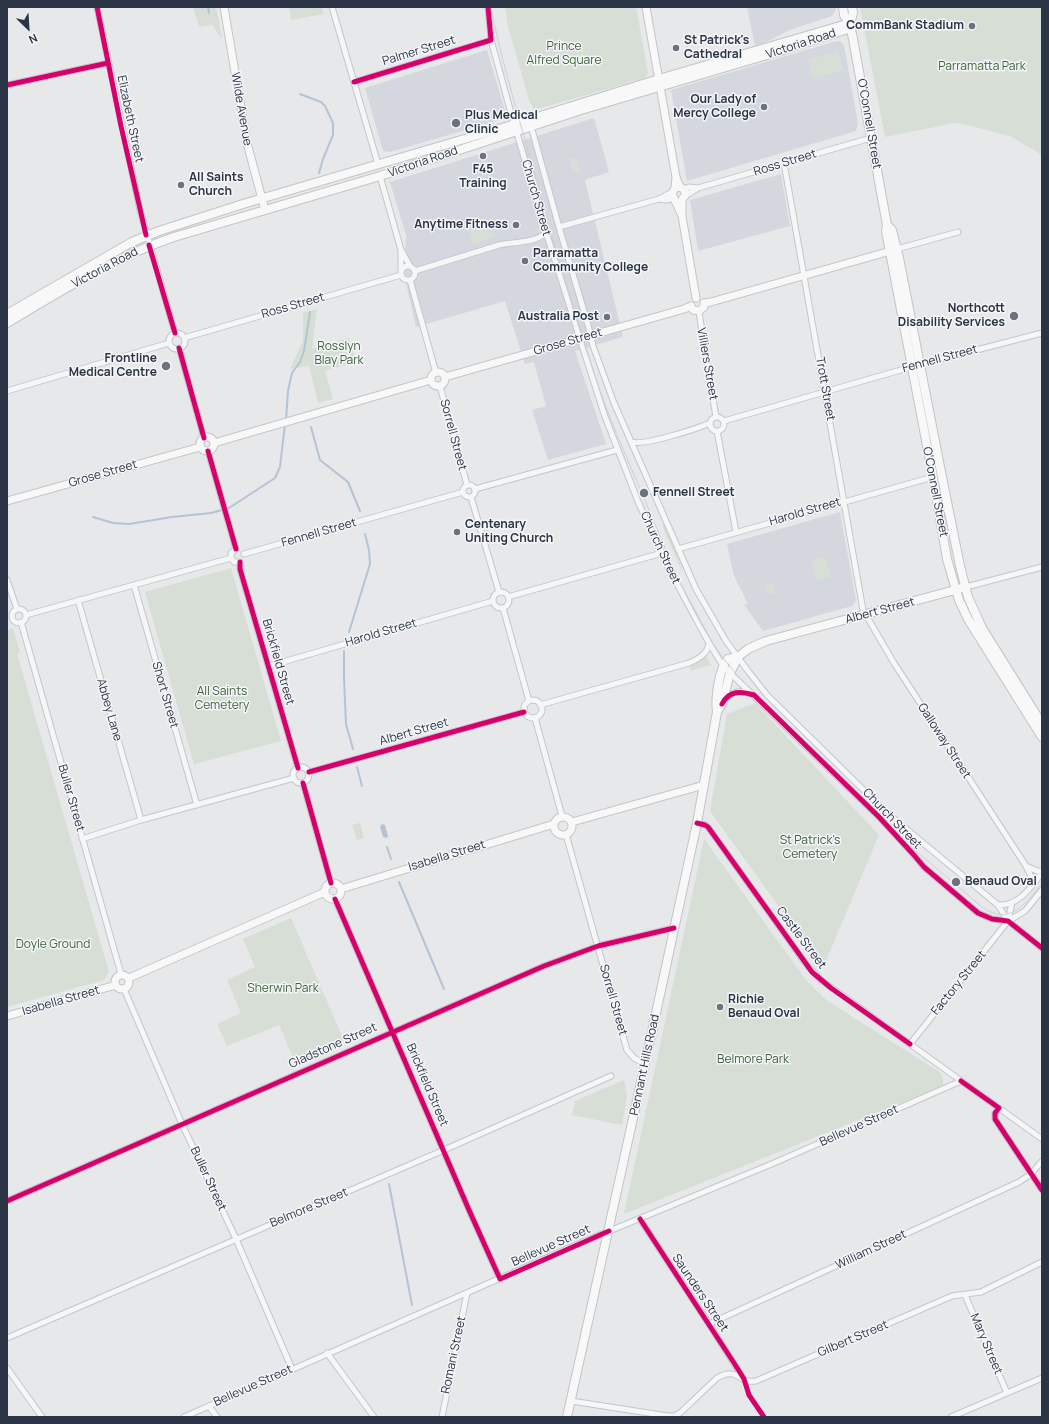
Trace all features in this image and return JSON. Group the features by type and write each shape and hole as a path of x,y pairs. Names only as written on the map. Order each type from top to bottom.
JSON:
{"main road":[{"name":"O'Connell Street","path":"843,7 844,15 850,26 887,225 886,231 893,250 916,366 960,566 974,612 982,628 1042,724"},
{"name":"O'Connell Street","path":"850,26 853,13 852,7"},
{"name":"Victoria Road","path":"7,314 115,251 146,235 181,223 378,164 515,127 850,26"},
{"name":"Victoria Road","path":"7,323 91,275 149,246 174,237 380,176 515,127 531,126 660,83"},
{"name":"O'Connell Street","path":"916,366 947,559 959,600 968,619 1042,737"},
{"name":"Albert Street","path":"723,666 728,659 738,657 748,649 766,641 966,587"},
{"name":"Pennant Hills Road","path":"717,712 722,704 730,673 738,657"},
{"name":"Pennant Hills Road","path":"567,1417 609,1231 637,1095 697,823 717,712 716,703 723,666"}],"street":[{"name":"Elizabeth Street","path":"97,7 149,246"},
{"name":"Wilde Avenue","path":"224,7 245,136 265,210"},
{"path":"332,7 378,164"},
{"name":"Church Street","path":"488,7 491,40 515,127 546,232 604,414 639,504 686,603 723,666 878,817 924,867 978,913 992,919 1008,921"},
{"path":"646,7 696,298"},
{"name":"Palmer Street","path":"354,82 491,40"},
{"path":"7,84 108,63"},
{"name":"Church Street","path":"531,126 590,336 614,403 696,589 726,641 767,695 893,818 998,904 1008,921 1042,948"},
{"name":"Ross Street","path":"559,228 659,199 666,200 689,187 698,188 871,138"},
{"name":"Trott Street","path":"784,163 862,607 865,615"},
{"path":"380,176 401,250 410,266 415,271"},
{"path":"415,271 510,242 520,243 540,237 546,232"},
{"path":"696,298 704,302 711,302 958,232"},
{"path":"149,246 175,333"},
{"path":"401,250 401,272 405,280 410,280"},
{"path":"401,272 405,266 410,266"},
{"path":"410,280 414,276 415,271"},
{"name":"Ross Street","path":"184,338 401,272"},
{"path":"410,280 436,373"},
{"path":"696,298 692,301 691,306 693,310 699,311 704,307 704,302"},
{"name":"Grose Street","path":"444,377 691,306"},
{"name":"Villiers Street","path":"699,311 716,417"},
{"path":"169,343 172,347 179,348 183,346 184,338 180,334 175,333"},
{"path":"169,343 170,337 175,333"},
{"name":"Fennell Street","path":"724,421 825,391 1042,333"},
{"path":"7,391 169,343"},
{"path":"179,348 204,438"},
{"path":"436,373 442,373 444,377 444,383 440,386 434,385 431,380 432,375 436,373"},
{"path":"208,451 212,448 214,443 431,380"},
{"name":"Sorrell Street","path":"440,386 467,485"},
{"path":"632,442 641,443 710,423 712,418 716,417 721,418 724,421 723,428 717,431"},
{"path":"710,423 713,430 717,431 736,532"},
{"path":"208,451 203,451 200,447 200,440 209,437 214,443"},
{"name":"Grose Street","path":"7,501 200,447"},
{"path":"475,489 617,450"},
{"path":"208,451 236,549"},
{"name":"Harold Street","path":"678,549 933,477"},
{"path":"471,497 467,497 463,492 464,488 467,485 473,486 475,489"},
{"path":"471,497 475,493 475,489"},
{"name":"Fennell Street","path":"244,554 463,492"},
{"path":"471,497 499,592"},
{"path":"231,558 234,562 240,562 242,560 244,554 241,550 236,549"},
{"path":"231,558 232,551 236,549"},
{"path":"508,597 662,553"},
{"path":"26,615 231,558"},
{"name":"Brickfield Street","path":"240,562 243,578 298,768"},
{"name":"Albert Street","path":"966,587 1042,567"},
{"path":"7,580 17,609"},
{"name":"Short Street","path":"134,585 197,805"},
{"path":"499,592 505,593 508,597 508,603 502,608 496,606 493,601 494,596 499,592"},
{"name":"Abbey Lane","path":"78,600 140,820"},
{"name":"Harold Street","path":"269,666 493,601"},
{"path":"502,608 529,701"},
{"path":"17,609 23,610 26,615"},
{"path":"17,609 13,612 10,619 16,622 21,622 25,620 26,615"},
{"name":"Galloway Street","path":"865,615 894,663 1026,866 1032,881 1030,887"},
{"name":"Buller Street","path":"21,622 121,974"},
{"path":"540,705 694,661 704,654 709,643"},
{"path":"722,704 728,695 734,692 745,692 754,696"},
{"path":"529,701 536,701 540,705 540,714 535,718 528,717 524,712 524,706 529,701"},
{"name":"Albert Street","path":"309,772 524,712"},
{"path":"535,718 562,816"},
{"path":"298,768 306,768 309,772 307,780 303,783 298,783 294,778 294,771 298,768"},
{"path":"82,838 140,820 294,778"},
{"path":"303,783 331,883"},
{"path":"572,822 704,784"},
{"path":"562,816 569,818 572,822 572,829 564,835 556,832 554,824 556,820 562,816"},
{"name":"Castle Street","path":"697,823 708,827 812,972 831,988 1042,1139"},
{"name":"Isabella Street","path":"341,889 554,824"},
{"name":"Sorrell Street","path":"564,835 569,845 627,1050 634,1058 645,1064"},
{"path":"998,904 1012,903 1019,899 1042,872 1026,866"},
{"path":"331,883 336,883 341,889 339,896 335,899 330,898 325,892 326,886 331,883"},
{"name":"Factory Street","path":"910,1044 1008,921 1025,911 1042,890"},
{"path":"129,978 325,892"},
{"name":"Brickfield Street","path":"335,899 500,1279"},
{"name":"Factory Street","path":"1008,921 1012,903"},
{"name":"Gladstone Street","path":"7,1201 544,966 598,946 674,928"},
{"path":"121,974 126,975 129,978 129,985 124,989 119,988 116,985 116,978 121,974"},
{"name":"Isabella Street","path":"7,1016 116,985"},
{"name":"Buller Street","path":"124,989 182,1124 236,1239 292,1369"},
{"name":"Belmore Street","path":"7,1338 444,1150 611,1076"},
{"name":"Bellevue Street","path":"184,1417 327,1353 609,1231 774,1163 961,1081"},
{"path":"999,1108 995,1113 995,1119 1042,1190"},
{"name":"William Street","path":"709,1324 1005,1189 1031,1174 1042,1161"},
{"name":"Saunders Street","path":"640,1219 744,1379"},
{"name":"Gilbert Street","path":"675,1416 720,1376 730,1373 751,1381 760,1379 952,1296 981,1292 1042,1262"},
{"name":"Romani Street","path":"442,1417 467,1293"},
{"name":"Mary Street","path":"965,1294 1007,1393"},
{"path":"327,1353 374,1417"},
{"path":"7,1368 42,1417"},
{"path":"951,1417 1042,1378"},
{"path":"571,1401 675,1416"},
{"path":"209,1406 217,1417"}],"shaded area":[{"path":"747,7 836,7 836,9 832,16 790,30 755,46"},
{"name":"Our Lady of Mercy College","path":"840,41 844,45 858,124 856,131 687,181 671,90"},
{"path":"487,50 505,111 500,120 390,152 383,151 365,88"},
{"path":"594,118 609,172 585,180 623,337 575,351 606,444 548,460 532,410 546,406 534,362 525,364 505,301 416,327 404,274 406,235 390,182"},
{"path":"781,174 790,226 698,251 690,200"},
{"path":"840,512 856,600 852,606 763,631 744,605 748,604 734,576 727,544"}],"green space":[{"path":"193,7 216,7 222,38 213,25 199,27"},
{"path":"289,7 322,7 324,14 291,20"},
{"name":"Prince Alfred Square","path":"505,7 636,7 648,73 645,78 534,110 529,100 508,26"},
{"name":"Parramatta Park","path":"860,7 1042,7 1042,155 1012,137 968,125 954,123 885,137"},
{"path":"838,51 844,70 813,79 808,60"},
{"path":"576,157 581,171 574,173 569,159"},
{"path":"490,224 494,237 473,244 469,231"},
{"name":"Rosslyn Blay Park","path":"317,309 312,349 349,338 356,362 325,371 333,399 318,403 309,366 290,369 303,341 303,313"},
{"path":"665,524 675,546 683,574 662,525"},
{"path":"825,556 831,577 816,581 811,560"},
{"name":"All Saints Cemetery","path":"231,568 281,741 194,764 145,592"},
{"path":"772,583 775,593 767,595 765,585"},
{"name":"Doyle Ground","path":"13,628 20,652 17,654 109,972 104,980 7,1007 7,630"},
{"path":"706,656 711,665 691,671 689,666"},
{"name":"St Patrick's Cemetery","path":"755,703 879,835 823,968 710,811 727,714"},
{"path":"360,823 364,838 357,840 352,825"},
{"name":"Belmore Park","path":"704,839 806,980 826,1000 941,1073 943,1086 624,1214"},
{"name":"Sherwin Park","path":"291,918 345,1043 296,1064 279,1025 227,1046 217,1024 241,1013 227,980 255,967 243,939"},
{"path":"624,1080 627,1096 622,1125 572,1115 575,1101"}],"water":[{"path":"382,824 385,825 388,836 387,838 383,837 380,827"}],"waterway":[{"path":"208,7 209,13"},
{"path":"300,94 321,102 325,106 333,123 333,135 319,173"},
{"path":"286,420 288,391 292,373 300,362 304,351 310,312"},
{"path":"93,517 113,523 129,524 172,517 211,513 229,508 275,478 280,467 285,424"},
{"path":"311,427 320,460 348,482 360,511"},
{"path":"349,632 370,564 369,550 365,534"},
{"path":"344,651 346,724 353,749"},
{"path":"357,767 362,786"},
{"path":"387,847 391,859"},
{"path":"399,882 444,989"},
{"path":"389,1184 412,1305"}],"tram line":[{"path":"491,7 508,77 545,213 574,311 606,407 677,577 711,640 740,678 909,845 982,907 992,913 1009,913 1023,905 1042,883"}],"cycle path":[{"path":"97,7 121,126 146,235"},
{"path":"354,82 491,40 488,7"},
{"path":"7,85 108,63"},
{"path":"149,245 175,333"},
{"path":"179,348 204,438"},
{"path":"208,451 236,549"},
{"path":"240,562 240,569 298,768"},
{"path":"722,704 725,699 732,694 740,692 754,695 879,817 924,867 978,913 992,919 1008,921 1042,948"},
{"path":"309,772 524,712"},
{"path":"303,783 331,883"},
{"path":"697,823 708,827 812,972 831,988 910,1044"},
{"path":"335,899 500,1279 609,1231"},
{"path":"7,1201 544,966 598,946 674,928"},
{"path":"961,1081 999,1108 995,1113 995,1119 1042,1190"},
{"path":"640,1219 734,1363 744,1379 749,1395 764,1417"}],"place":[{"name":"CommBank Stadium","path":"972,26"},
{"name":"St Patrick's Cathedral","path":"676,48"},
{"name":"Our Lady of Mercy College","path":"764,107"},
{"name":"Plus Medical Clinic","path":"456,123"},
{"name":"F45 Training","path":"483,156"},
{"name":"All Saints Church","path":"181,185"},
{"name":"Anytime Fitness","path":"516,225"},
{"name":"Parramatta Community College","path":"525,261"},
{"name":"Northcott Disability Services","path":"1014,316"},
{"name":"Australia Post","path":"607,317"},
{"name":"Frontline Medical Centre","path":"166,366"},
{"name":"Fennell Street","path":"644,493"},
{"name":"Centenary Uniting Church","path":"457,532"},
{"name":"Benaud Oval","path":"956,882"},
{"name":"Richie Benaud Oval","path":"720,1007"}]}
